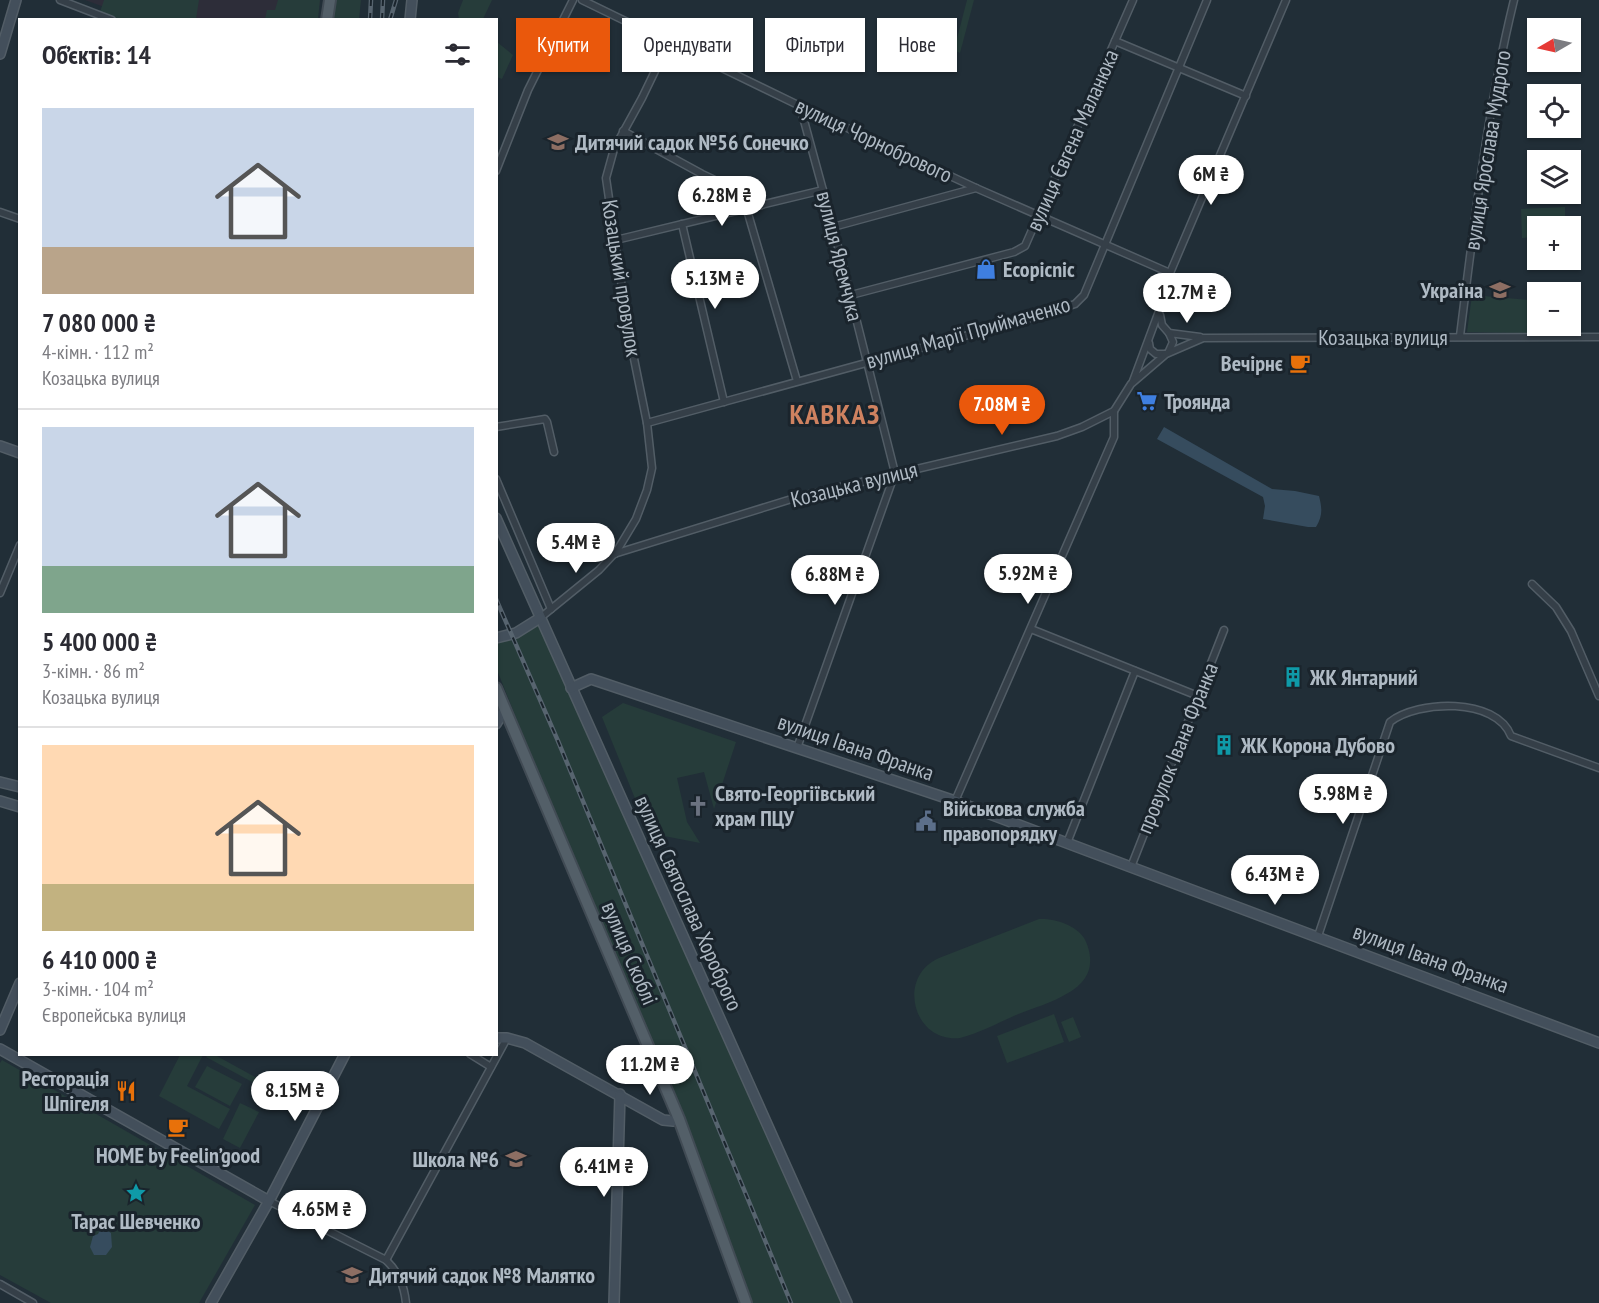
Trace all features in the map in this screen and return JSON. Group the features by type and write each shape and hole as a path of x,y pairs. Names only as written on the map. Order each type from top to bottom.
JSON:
{"main road":[{"path":"0,54 16,0"},
{"path":"327,18 330,0"},
{"path":"410,18 412,0"},
{"path":"0,446 18,452"},
{"name":"вулиця Святослава Хороброго","path":"498,523 847,1303"},
{"path":"498,638 516,633 540,618"},
{"name":"вулиця Івана Франка","path":"571,688 591,679 956,801 1599,1043"},
{"name":"вулиця Скоблі","path":"498,693 679,1119 746,1303"},
{"path":"498,721 505,709"},
{"path":"0,782 18,786"},
{"path":"0,801 18,806"},
{"path":"0,1030 18,988"},
{"path":"498,1038 507,1038 531,1046 663,1120 679,1119"},
{"path":"0,1049 269,1201"},
{"path":"211,1303 269,1201 344,1056"},
{"path":"614,1303 620,1094"}],"street":[{"path":"60,0 107,18"},
{"path":"498,166 528,90 573,0"},
{"name":"вулиця Чорнобрового","path":"582,0 622,19"},
{"name":"вулиця Євгена Маланюка","path":"851,295 1014,252 1025,246 1133,0"},
{"name":"вулиця Марії Приймаченко","path":"647,423 1044,314 1075,303 1084,295 1207,0"},
{"path":"1131,384 1160,311 1170,273 1286,0"},
{"name":"вулиця Ярослава Мудрого","path":"1460,336 1501,52 1514,0"},
{"path":"1115,41 1246,96"},
{"name":"Козацький провулок","path":"614,554 636,519 648,490 652,468 647,423 628,329 606,178 614,149 655,72"},
{"name":"вулиця Чорнобрового","path":"731,72 976,188 1170,273"},
{"name":"вулиця Яремчука","path":"800,105 824,190 895,473"},
{"path":"623,131 762,205"},
{"path":"833,227 976,188"},
{"path":"616,240 824,190"},
{"path":"742,193 797,381"},
{"path":"0,212 18,218"},
{"path":"682,224 724,402"},
{"path":"1160,311 1162,325 1168,332 1173,342 1167,353 1156,354 1150,349 1149,339 1156,331 1168,332 1203,338"},
{"name":"Козацька вулиця","path":"540,618 614,554 798,497 1057,436 1082,428 1114,411 1131,384 1167,353 1203,338 1599,337"},
{"path":"956,801 1114,437 1114,411"},
{"path":"498,427 544,419 547,422 554,452"},
{"path":"797,748 895,473"},
{"path":"498,484 551,609"},
{"path":"0,593 18,550"},
{"path":"1532,584 1556,607 1571,631 1599,696"},
{"path":"1030,629 1198,696"},
{"name":"провулок Івана Франка","path":"1131,867 1224,630"},
{"path":"1067,843 1135,670"},
{"path":"1318,936 1390,722 1400,714 1447,707 1476,708 1499,719 1508,727 1511,736 1599,768"},
{"path":"498,1054 507,1038"},
{"path":"473,1056 491,1067"},
{"path":"386,1260 497,1056"},
{"path":"269,1201 386,1260 397,1272 402,1282 406,1303"},
{"path":"0,1284 33,1303"}],"shaded area":[{"path":"85,0 320,0 317,18 134,18"},
{"path":"1164,427 1272,489 1319,496 1321,512 1316,527 1263,519 1265,506 1263,497 1157,439"},
{"path":"104,1228 111,1233 112,1247 106,1255 94,1255 90,1247 93,1236"}],"green space":[{"path":"104,0 199,0 196,18 109,18 99,15"},
{"path":"278,0 320,0 318,18 265,18 267,10 275,10"},
{"path":"333,0 361,0 359,18 331,18"},
{"path":"463,0 492,0 483,18 459,18 458,13"},
{"path":"967,0 974,0 960,53 957,52 957,38"},
{"path":"498,43 513,55 502,79 498,77"},
{"path":"1565,207 1565,216 1527,216 1527,238 1522,238 1521,209"},
{"path":"1472,295 1527,300 1527,333 1467,332"},
{"path":"539,623 843,1303 750,1303 498,673 498,638"},
{"path":"623,703 736,742 714,809 704,772 677,778 687,822 700,843 649,833 602,717"},
{"path":"1039,919 1064,923 1076,929 1084,938 1090,953 1090,964 1088,974 1079,985 1056,1000 960,1038 944,1037 931,1030 921,1020 914,993 918,979 926,967 939,958"},
{"path":"1054,1014 1064,1042 1007,1063 997,1036"},
{"path":"1073,1017 1081,1037 1069,1042 1061,1022"},
{"path":"179,1056 202,1056 187,1086 230,1109 219,1129 159,1096"},
{"path":"217,1056 257,1078 254,1083 206,1057"},
{"path":"2,1060 255,1205 199,1303 51,1303 0,1275 0,1063"},
{"path":"207,1066 242,1084 230,1106 195,1087"},
{"path":"240,1103 259,1112 240,1148 223,1139"}],"railway":[{"path":"370,18 371,0"},
{"path":"382,18 383,0"},
{"path":"391,18 396,0"},
{"path":"498,604 558,741 791,1303"}],"place":[{"name":"Дитячий садок №56 Сонечко","path":"558,142"},
{"name":"Ecopicnic","path":"986,269"},
{"name":"Україна","path":"1500,290"},
{"name":"Вечірнє","path":"1300,363"},
{"name":"Троянда","path":"1147,401"},
{"name":"ЖК Янтарний","path":"1293,677"},
{"name":"ЖК Корона Дубово","path":"1224,745"},
{"name":"Свято-Георгіївський храм ПЦУ","path":"698,806"},
{"name":"Військова служба правопорядку","path":"926,821"},
{"name":"Ресторація Шпігеля","path":"126,1091"},
{"name":"HOME by Feelin’good","path":"178,1127"},
{"name":"Школа №6","path":"516,1159"},
{"name":"Тарас Шевченко","path":"136,1193"},
{"name":"Дитячий садок №8 Малятко","path":"352,1275"}],"district":[{"name":"КАВКАЗ","path":"835,413"}]}
